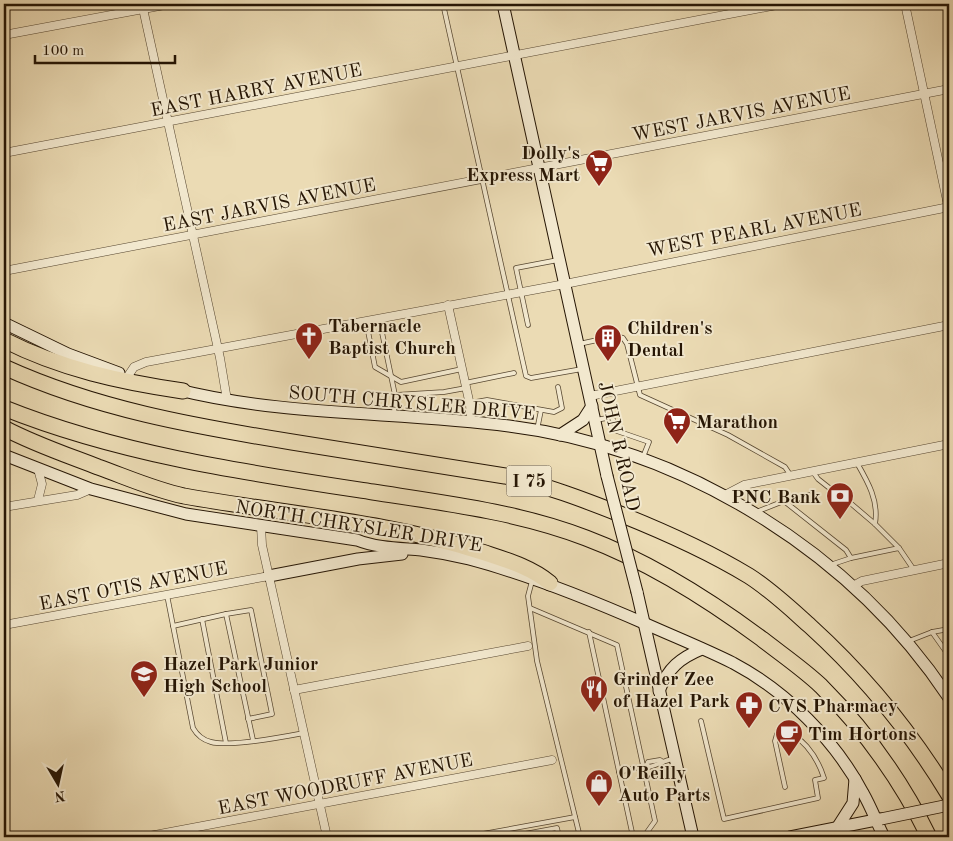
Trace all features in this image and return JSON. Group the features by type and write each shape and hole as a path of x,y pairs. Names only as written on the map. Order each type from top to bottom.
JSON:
{"highway":[{"path":"4,340 56,363 90,373 128,383 183,391"},
{"name":"I 75","path":"4,367 82,398 159,419 252,437 505,476 536,483 572,494 668,533 706,551 750,577 782,600 848,660 911,736 949,795"},
{"name":"I 75","path":"4,408 52,427 137,450 228,469 507,515 586,538 692,590 730,616 820,685 868,740 913,804 929,837"},
{"path":"4,428 67,455 139,482 182,495 400,530 501,559 537,573 550,583"}],"main road":[{"name":"JOHN R ROAD","path":"503,4 600,446 638,592 693,837"},
{"name":"SOUTH CHRYSLER DRIVE","path":"4,323 68,354 128,376 183,391 227,400 307,410 471,422 537,430 642,459 724,496 799,542 853,586 945,685 949,698"},
{"path":"560,435 583,420 591,401"},
{"name":"NORTH CHRYSLER DRIVE","path":"4,455 90,489 186,514 357,540 370,546 424,550 459,557 493,566 532,580 550,583 644,623 747,671 788,702 815,727 838,754 878,819 884,837"},
{"path":"269,576 358,559 431,552"},
{"path":"659,691 671,668 685,656 702,649"},
{"path":"837,828 853,803 855,779"},
{"path":"796,837 949,805"}],"street":[{"path":"4,35 142,6 170,4"},
{"name":"EAST HARRY AVENUE","path":"4,153 515,57 782,4"},
{"path":"905,4 949,209"},
{"path":"142,6 218,348 227,400"},
{"name":"WEST JARVIS AVENUE","path":"540,170 949,89"},
{"name":"EAST JARVIS AVENUE","path":"4,271 540,170"},
{"name":"WEST PEARL AVENUE","path":"128,376 134,367 146,362 565,284 949,209"},
{"path":"448,305 470,403 471,422"},
{"path":"591,401 638,387 949,325"},
{"path":"724,496 738,487 949,444"},
{"path":"38,469 42,484 38,500"},
{"path":"4,507 78,495 90,489"},
{"path":"261,526 260,538 326,837"},
{"name":"EAST OTIS AVENUE","path":"4,626 269,576 277,571 364,553 366,546 357,540"},
{"path":"370,546 388,555"},
{"path":"853,586 862,581 949,563"},
{"path":"294,690 528,646"},
{"name":"EAST WOODRUFF AVENUE","path":"144,837 552,760"}],"lane":[{"path":"443,4 526,376 531,378 584,369"},
{"path":"528,325 516,268 560,260"},
{"path":"379,318 395,395 394,417"},
{"path":"366,321 375,367 401,382 462,369"},
{"path":"578,344 616,336 623,338 627,344 640,395 728,435 785,467 791,476"},
{"path":"395,395 444,392 514,373"},
{"path":"470,403 486,400 554,412 562,408 558,387"},
{"path":"537,430 541,410"},
{"path":"595,420 612,417 617,431 648,442 642,459"},
{"path":"857,463 875,498 877,509 875,524"},
{"path":"813,471 818,479 837,494"},
{"path":"754,513 784,501 809,495"},
{"path":"784,501 846,550 851,558"},
{"path":"848,501 899,548 914,570"},
{"path":"829,566 851,558 899,548"},
{"path":"532,580 528,596 537,661 580,837"},
{"path":"167,595 193,728 204,740 226,743 304,734"},
{"path":"530,608 589,632 617,645 645,766 655,821 645,835 634,837 589,632"},
{"path":"173,626 251,610 272,714 248,718"},
{"path":"226,614 253,740"},
{"path":"202,619 226,743"},
{"path":"905,643 932,632 949,629"},
{"path":"932,632 949,656"},
{"path":"701,721 724,819 818,798 815,780 824,778 820,764 794,734 786,732 777,734 775,741 784,787"},
{"path":"619,772 645,766 648,762 660,760 663,762 674,758"},
{"path":"466,837 575,817"},
{"path":"508,837 556,828 559,837"}],"place":[{"name":"Dolly's Express Mart","path":"599,187"},
{"name":"Tabernacle Baptist Church","path":"309,360"},
{"name":"Children's Dental","path":"608,362"},
{"name":"Marathon","path":"677,445"},
{"name":"PNC Bank","path":"840,520"},
{"name":"Hazel Park Junior High School","path":"144,698"},
{"name":"Grinder Zee of Hazel Park","path":"594,713"},
{"name":"CVS Pharmacy","path":"749,729"},
{"name":"Tim Hortons","path":"789,757"},
{"name":"O'Reilly Auto Parts","path":"599,807"}]}
